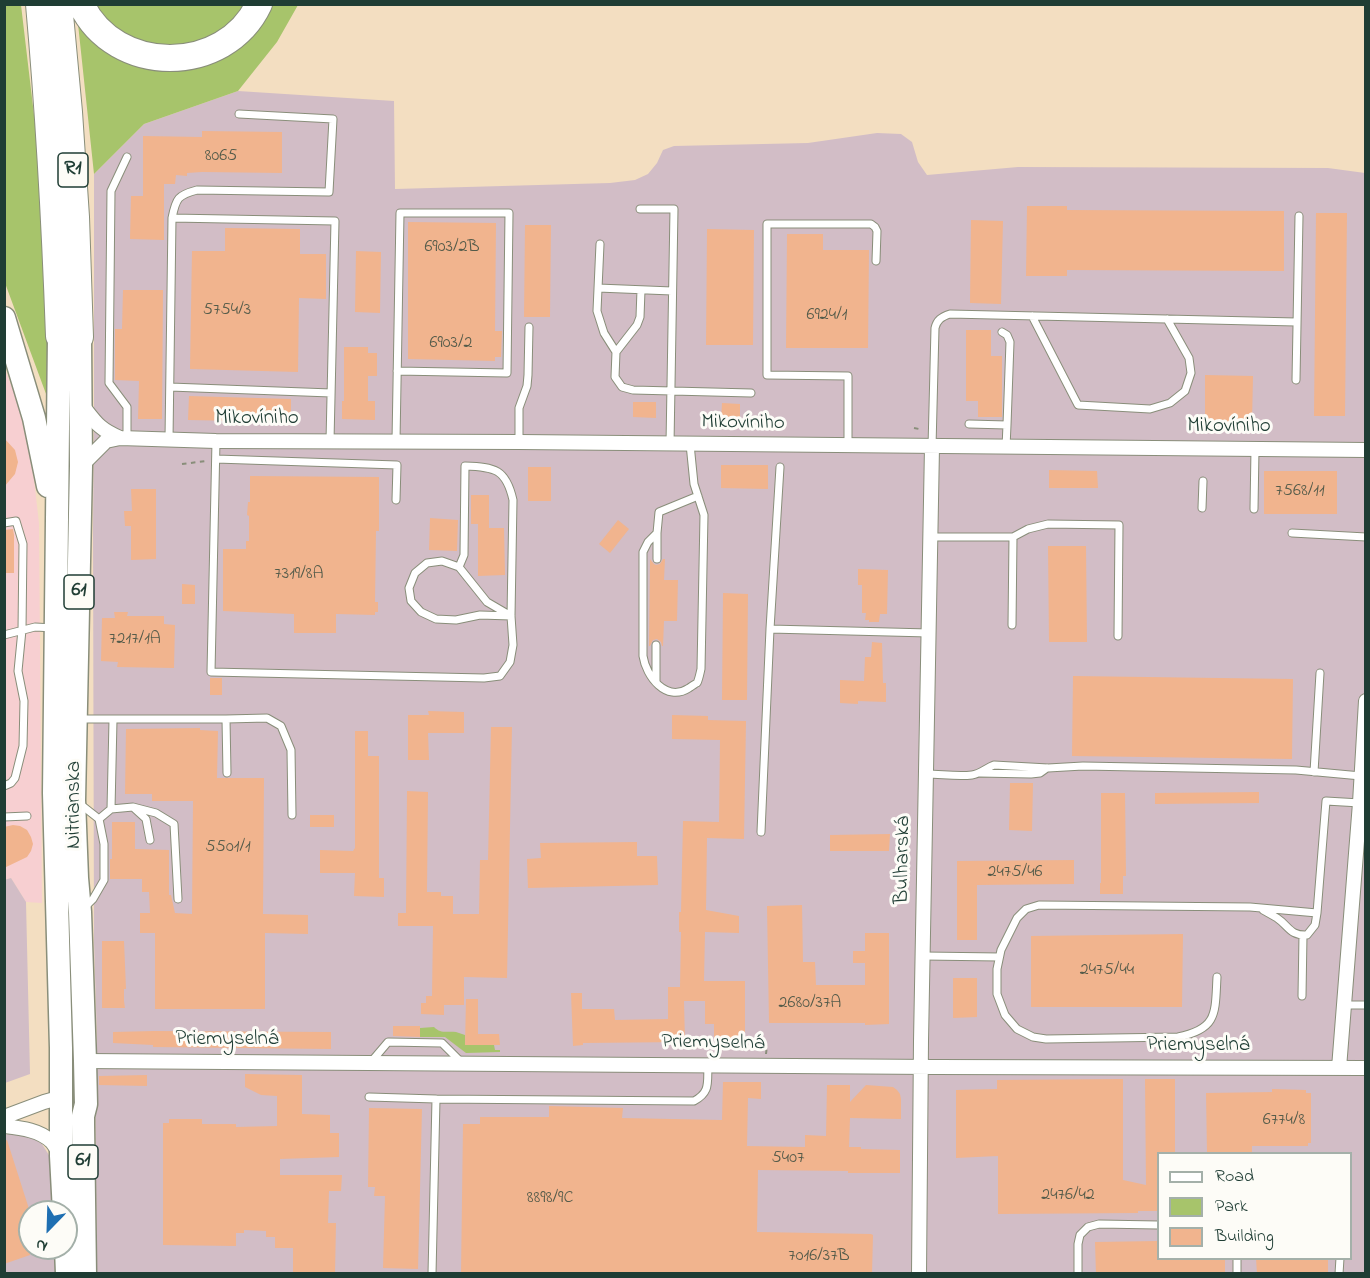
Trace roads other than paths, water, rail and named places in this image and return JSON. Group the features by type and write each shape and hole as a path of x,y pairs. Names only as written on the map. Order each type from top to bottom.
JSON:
{"highway":[{"name":"R1","path":"39,4 55,217 69,336"},
{"name":"R1","path":"59,4 76,217 69,336"},
{"path":"81,4 91,22 112,41 143,55 172,58 201,54 229,41 245,26 259,4"}],"main road":[{"path":"4,318 34,418 57,538"},
{"name":"Nitrianska","path":"69,336 81,404 74,800 86,1104 83,1116 85,1274"},
{"name":"Nitrianska","path":"63,1200 54,793 57,538 69,336"},
{"path":"61,1048 77,1060 85,1061 62,1097"},
{"path":"62,1097 69,1097 83,1116"}],"street":[{"path":"81,404 96,424 106,432 124,439"},
{"path":"81,466 106,441 124,439"},
{"name":"Mikovíniho","path":"124,439 1365,450"},
{"name":"Bulharská","path":"919,1274 932,447"},
{"path":"1340,1068 1344,1005 1361,851 1360,803 1365,701"},
{"name":"Priemyselná","path":"85,1061 1365,1068"},
{"path":"4,1117 62,1097"},
{"path":"4,1125 32,1130 52,1142 61,1156"}],"lane":[{"path":"170,439 172,218 175,204 183,194 197,190 329,192 333,119 239,114"},
{"path":"124,439 128,407 109,383 111,191 127,157"},
{"path":"640,208 674,209 670,444"},
{"path":"396,441 397,371 400,213 509,213 507,374 397,371"},
{"path":"1296,381 1299,216"},
{"path":"172,218 334,221 330,441"},
{"path":"848,446 848,376 767,375 767,224 871,224 877,231 876,261"},
{"path":"600,244 597,311 604,333 616,352 615,376 621,387 633,390 751,393"},
{"path":"598,288 672,291"},
{"path":"616,352 637,325 640,317 641,290"},
{"path":"932,447 937,322 950,314 1296,322"},
{"path":"1032,316 1078,405 1150,408 1170,403 1185,391 1191,374 1189,358 1167,319"},
{"path":"519,442 519,408 527,386 528,375 529,327"},
{"path":"1002,332 1007,335 1010,342 1006,447"},
{"path":"170,387 331,393"},
{"path":"969,424 1007,425"},
{"path":"216,441 211,672 484,678 500,676 510,662 513,645 511,616 513,500 509,484 501,473 487,467 465,466 464,555 459,567"},
{"path":"657,533 648,542 643,552 644,668 659,687 668,691 683,692 696,683 701,669 704,515 694,484 690,444"},
{"path":"1254,509 1255,449"},
{"path":"216,459 397,465 396,500"},
{"path":"761,832 780,467"},
{"path":"1202,508 1203,481"},
{"path":"657,559 659,512 698,496"},
{"path":"4,524 16,521 23,544 22,630 18,671 24,701 23,746 15,778 4,786"},
{"path":"931,537 1013,537 1028,529 1048,524 1119,525 1119,636"},
{"path":"1292,533 1365,537"},
{"path":"1012,625 1013,537"},
{"path":"442,561 459,567 487,602 511,616 480,615 456,620 436,619 421,612 411,601 409,588 415,573 427,563 442,561"},
{"path":"4,635 35,627 56,628"},
{"path":"770,629 929,633"},
{"path":"656,645 656,682"},
{"path":"1314,772 1320,673"},
{"path":"76,719 267,718 280,726 291,750 292,815"},
{"path":"226,719 226,773"},
{"path":"111,808 113,720"},
{"path":"927,774 971,775 994,765 1048,768 1095,766 1296,770 1361,776"},
{"path":"74,800 99,819 104,844 104,880 93,899 80,912"},
{"path":"1260,908 1278,919 1298,936 1307,935 1315,926 1317,913 1326,801 1360,803"},
{"path":"99,819 111,808 133,807 156,813 174,824 178,899"},
{"path":"133,807 146,819 150,840"},
{"path":"4,817 27,816"},
{"path":"1217,977 1215,1011 1208,1025 1195,1034 1178,1037 1046,1039 1034,1037 1017,1029 1005,1015 997,994 997,969 1001,950 1017,918 1026,909 1039,905 1260,908 1317,913"},
{"path":"1302,996 1303,935"},
{"path":"924,956 999,957"},
{"path":"1344,1005 1365,1005"},
{"path":"370,1062 388,1042 442,1043 462,1063"},
{"path":"369,1097 694,1101 703,1096 707,1088 708,1065"},
{"path":"432,1274 436,1099"},
{"path":"1078,1274 1078,1244 1080,1235 1088,1227 1099,1224 1157,1225"}]}
